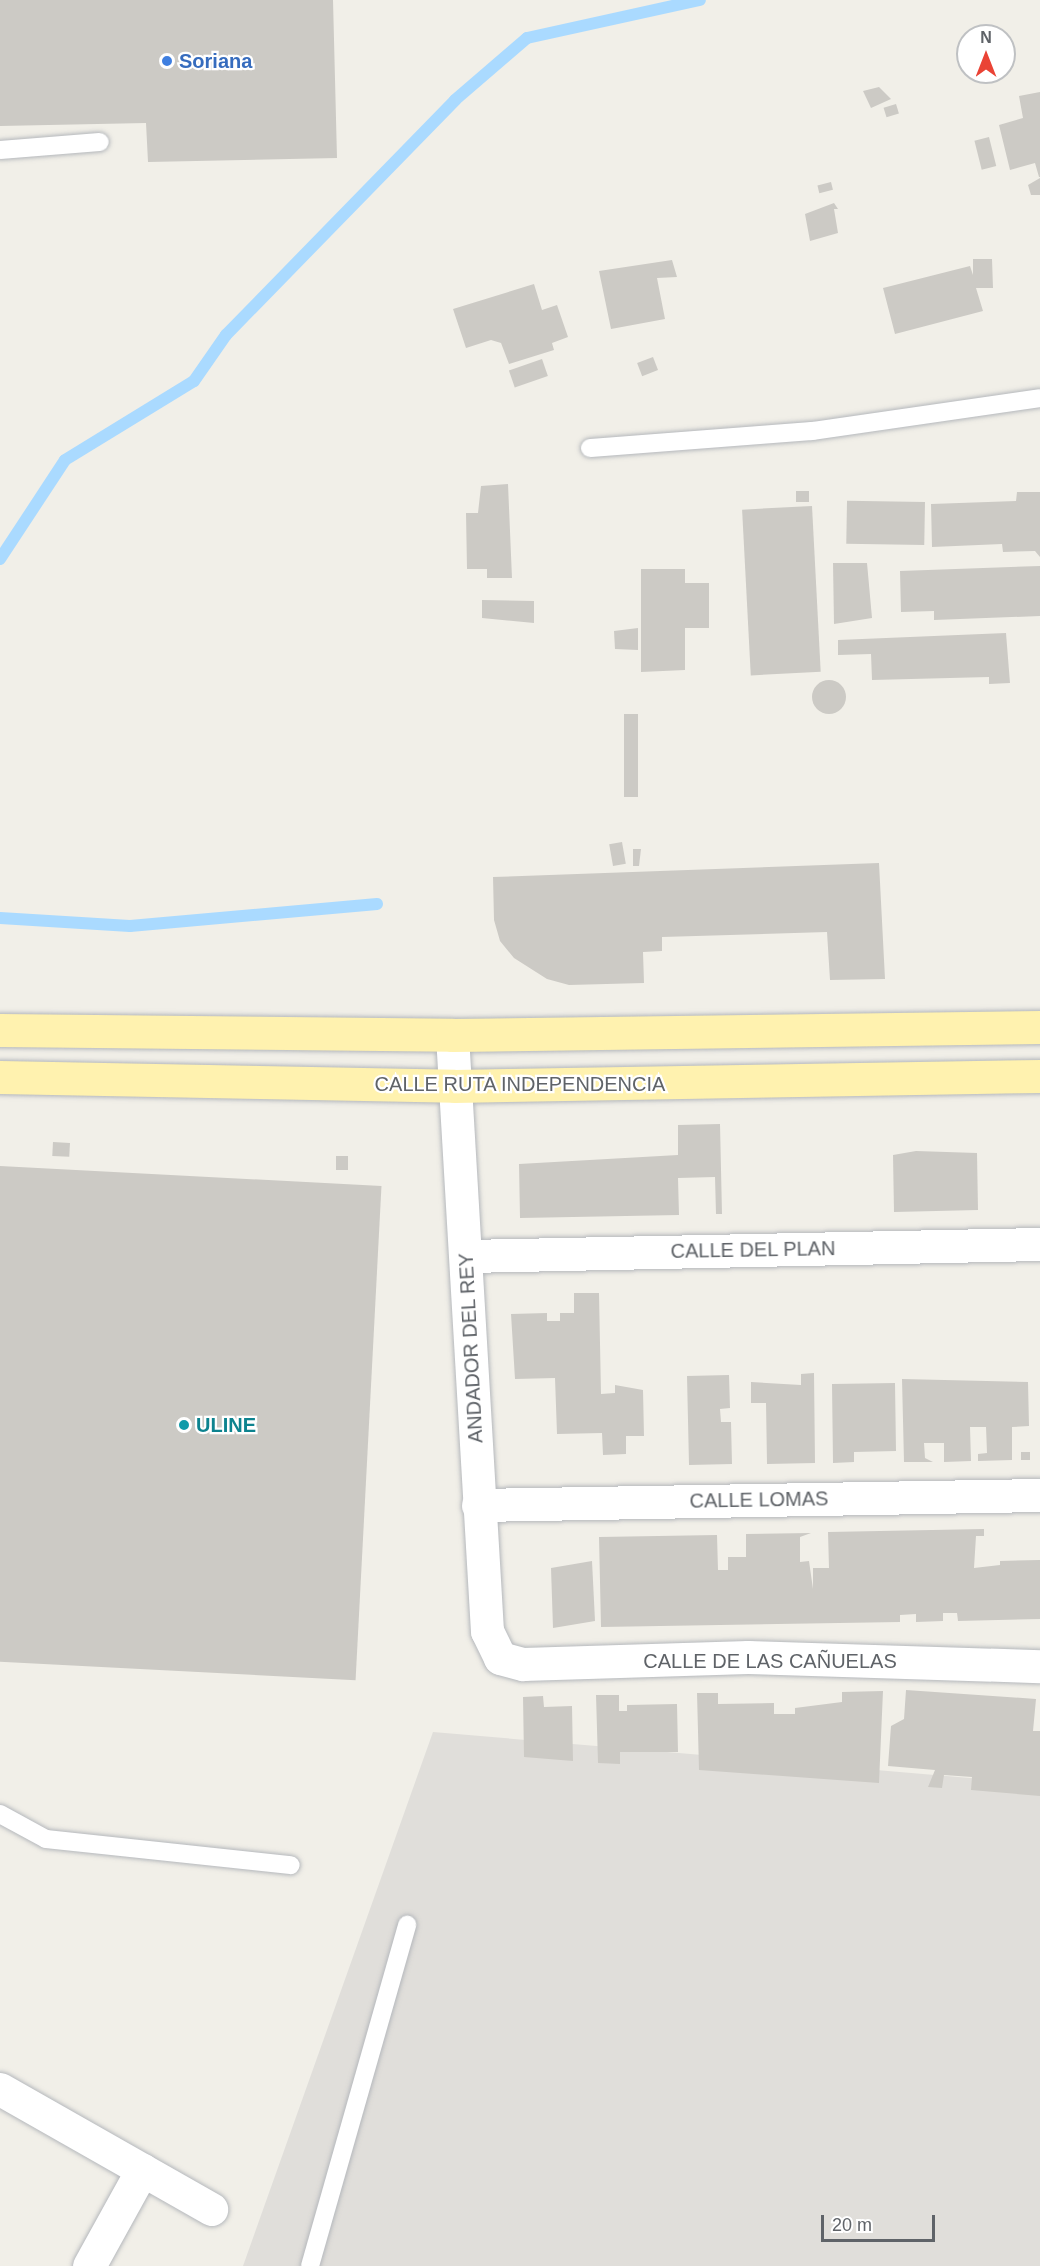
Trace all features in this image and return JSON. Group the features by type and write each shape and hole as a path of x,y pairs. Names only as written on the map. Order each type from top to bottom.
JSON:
{"main road":[{"path":"0,1030 452,1035 1040,1027"},
{"name":"CALLE RUTA INDEPENDENCIA","path":"0,1077 454,1086 1040,1076"}],"street":[{"name":"ANDADOR DEL REY","path":"452,1035 467,1256 478,1505 487,1631 500,1658"},
{"name":"CALLE DEL PLAN","path":"467,1256 1040,1244"},
{"name":"CALLE LOMAS","path":"478,1505 1040,1495"},
{"name":"CALLE DE LAS CAÑUELAS","path":"500,1658 523,1664 748,1657 1040,1666"},
{"path":"0,2090 211,2209"},
{"path":"89,2266 142,2170"}],"lane":[{"path":"0,150 100,142"},
{"path":"590,448 812,430 1040,398"},
{"path":"0,1814 46,1839 291,1865"},
{"path":"310,2266 407,1925"}],"shaded area":[{"path":"433,1732 1040,1784 1040,2266 243,2266"}],"building":[{"name":"Soriana","path":"0,0 333,0 337,158 148,162 146,123 0,126"},
{"path":"879,87 891,99 871,108 863,91"},
{"path":"1040,92 1039,177 1035,163 1010,170 999,125 1023,118 1019,96"},
{"path":"896,104 899,114 886,117 884,108"},
{"path":"989,137 996,166 982,170 974,141"},
{"path":"1040,178 1040,195 1031,195 1028,185"},
{"path":"831,182 833,190 819,193 817,185"},
{"path":"834,203 838,209 834,209 838,233 810,241 805,214"},
{"path":"973,259 992,259 993,288 976,288 983,311 895,334 883,288 970,266 973,275"},
{"path":"672,260 677,277 657,278 665,319 611,329 599,271"},
{"path":"534,284 542,310 557,305 568,337 552,343 554,350 509,364 501,343 491,340 466,348 453,309"},
{"path":"653,357 658,370 642,376 637,363"},
{"path":"542,359 548,376 515,387 509,370"},
{"path":"508,484 512,578 487,578 487,569 467,569 466,513 478,513 481,486"},
{"path":"796,491 809,491 809,502 796,502"},
{"path":"1017,492 1040,492 1040,557 1035,551 1003,552 1002,544 932,547 931,504 1016,501"},
{"path":"847,501 925,502 924,545 846,544"},
{"path":"812,506 821,672 751,675 742,510"},
{"path":"833,563 867,563 872,618 834,624"},
{"path":"1040,566 1040,616 934,620 934,611 901,612 900,571"},
{"path":"641,569 685,569 685,583 709,583 709,628 685,628 685,670 641,672"},
{"path":"482,600 534,601 534,623 482,618"},
{"path":"638,628 638,650 615,649 614,631"},
{"path":"1006,633 1010,683 989,684 989,677 872,680 871,654 838,655 838,640"},
{"path":"829,680 841,685 846,697 841,709 829,714 817,709 812,697 817,685"},
{"path":"624,714 638,714 638,797 624,797"},
{"path":"622,842 626,864 613,866 609,844"},
{"path":"633,849 641,849 639,866 633,866"},
{"path":"879,863 885,979 830,980 827,932 662,937 662,951 643,952 644,983 569,985 547,979 514,958 500,941 494,920 493,877"},
{"path":"720,1124 722,1214 716,1214 715,1177 678,1178 679,1215 520,1218 519,1164 678,1155 678,1125"},
{"path":"53,1142 70,1143 69,1157 52,1156"},
{"path":"916,1151 977,1153 978,1210 894,1212 893,1155"},
{"path":"336,1156 348,1156 348,1170 336,1170"},
{"name":"ULINE","path":"0,1166 381,1186 356,1680 0,1662"},
{"path":"574,1293 599,1293 601,1394 615,1393 615,1385 643,1390 644,1436 626,1436 626,1454 603,1455 602,1433 557,1434 555,1378 515,1379 511,1314 547,1313 547,1321 560,1321 560,1313 574,1313"},
{"path":"814,1373 815,1463 767,1464 766,1403 751,1403 751,1382 801,1385 801,1374"},
{"path":"729,1375 730,1408 720,1409 721,1422 731,1422 732,1464 689,1465 687,1376"},
{"path":"902,1379 1028,1382 1029,1426 1012,1427 1012,1460 978,1461 978,1454 987,1453 986,1427 970,1427 971,1461 944,1462 944,1443 924,1443 925,1458 933,1462 904,1462"},
{"path":"895,1383 896,1451 854,1452 854,1462 833,1463 832,1384"},
{"path":"1021,1452 1030,1452 1030,1460 1021,1460"},
{"path":"984,1529 984,1536 976,1536 974,1568 1000,1565 1000,1561 1040,1560 1040,1619 958,1621 957,1613 943,1613 943,1621 916,1622 916,1614 900,1615 900,1622 601,1627 599,1537 717,1535 718,1570 728,1570 728,1557 746,1557 746,1534 811,1533 800,1537 800,1562 809,1561 813,1589 813,1568 829,1568 828,1532"},
{"path":"592,1561 595,1621 553,1628 551,1568"},
{"path":"906,1690 1036,1699 1033,1731 1040,1731 1040,1796 971,1790 972,1777 944,1775 942,1788 928,1787 935,1770 888,1766 891,1726 904,1719"},
{"path":"883,1691 879,1783 699,1770 697,1693 718,1693 718,1704 774,1703 774,1714 795,1714 795,1708 842,1702 842,1692"},
{"path":"596,1695 619,1695 619,1711 627,1711 627,1705 677,1704 678,1752 620,1752 620,1764 598,1763"},
{"path":"543,1696 544,1707 572,1706 573,1761 524,1757 523,1697"}],"waterway":[{"path":"0,559 65,460 194,381 226,335 455,100 527,38 700,0"},
{"path":"0,918 130,926 377,904"}],"place":[{"name":"Soriana","path":"167,61"},
{"name":"ULINE","path":"184,1425"}]}
